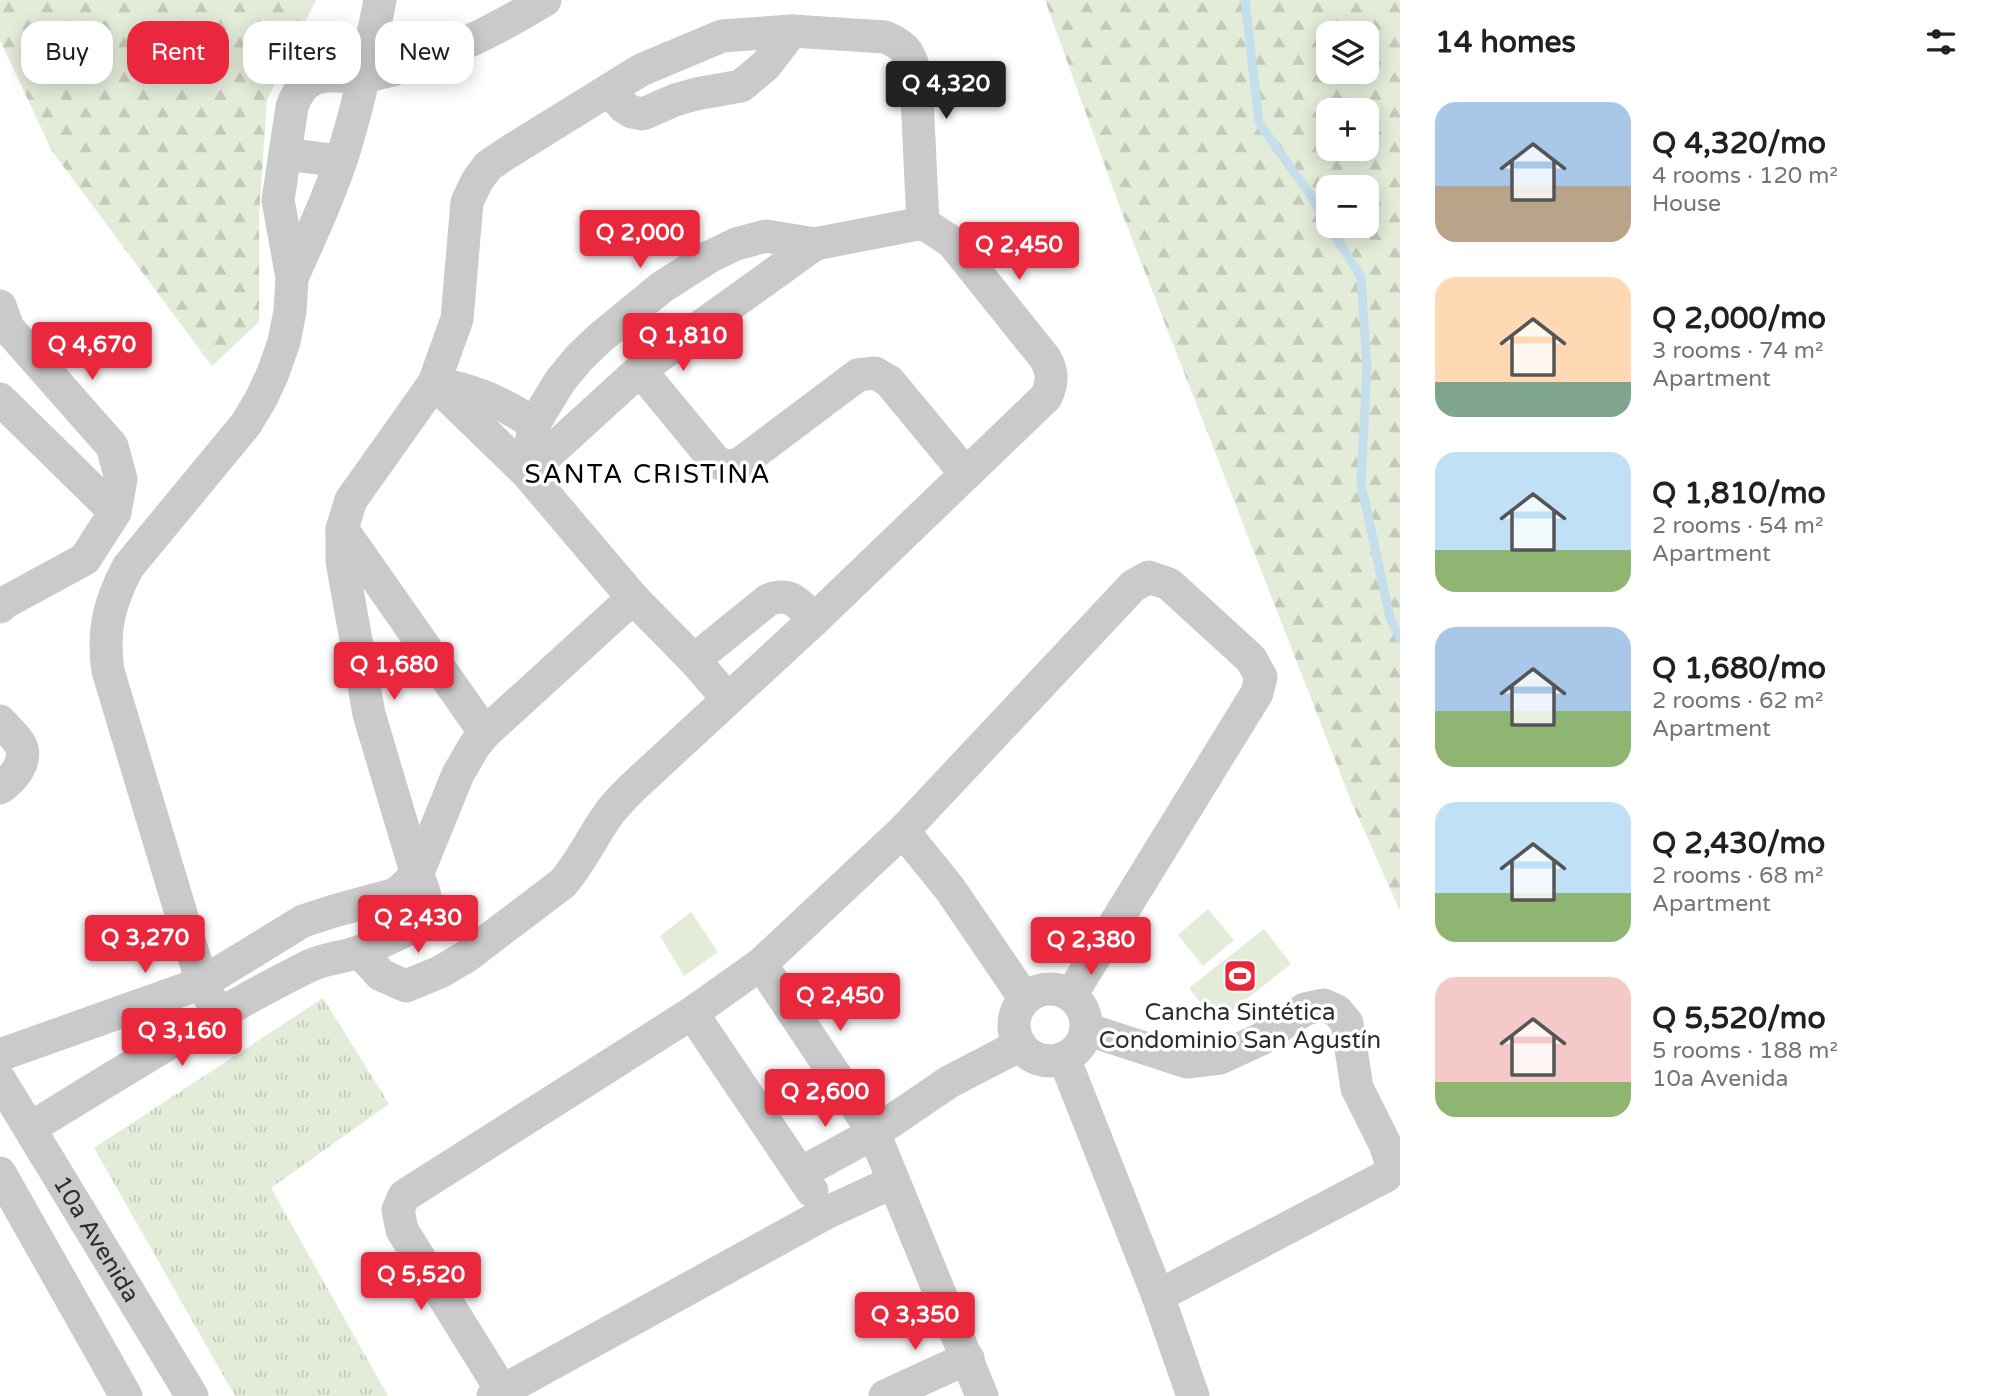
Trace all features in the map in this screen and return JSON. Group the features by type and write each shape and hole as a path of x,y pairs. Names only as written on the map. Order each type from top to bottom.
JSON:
{"street":[{"path":"292,278 325,205 340,161 364,77 380,0"},
{"path":"219,1015 202,983 108,671 105,632 108,613 116,589 128,567 240,431 261,399 273,373 284,342 290,311 292,278 278,200 296,95 305,84 315,78 364,77 435,56 512,21 545,0"},
{"path":"609,90 624,107 643,114 696,94 741,86 766,65 792,31"},
{"path":"30,1128 284,979 310,965 360,951 405,931 420,916 426,893 417,875 369,714 342,561 342,529 351,500 434,383 457,319 467,202 488,166 641,70 722,36 792,31 885,37 901,45 912,58 916,77 923,223"},
{"path":"285,154 340,161"},
{"path":"360,951 381,975 406,986 440,972 467,956 563,883 620,799 814,620 1046,397 1052,381 1051,373 1045,358 952,242 923,223 815,244 766,236 736,244 709,257 662,287 593,344 560,381 534,424 527,473"},
{"path":"527,473 640,370 815,244"},
{"path":"0,607 85,559 115,512 121,479 112,446 3,324"},
{"path":"640,370 716,461 729,467 741,463 858,375 875,373 889,381 966,474"},
{"path":"434,383 461,387 487,397 511,408 534,424"},
{"path":"434,383 527,473 633,598 728,699"},
{"path":"0,399 115,512"},
{"path":"342,529 485,733"},
{"path":"893,1182 826,1213 498,1393 402,1230 398,1210 404,1196 692,1013 761,964 903,831 1133,586 1149,576 1169,584 1251,659 1261,677 1257,693 1071,995"},
{"path":"694,660 774,598 789,597 814,620"},
{"path":"0,1055 202,983 303,922 396,894 417,875 458,774 485,733 633,598"},
{"path":"0,721 20,744 22,754 16,773 0,789"},
{"path":"903,831 950,888 1025,999"},
{"path":"266,944 273,948 282,961 284,979"},
{"path":"761,964 874,1133 982,1396"},
{"path":"1051,989 1071,995 1080,1004 1085,1016 1086,1029 1082,1041 1064,1058 1050,1061 1038,1059 1027,1052 1020,1045 1014,1021 1025,999 1038,990 1051,989"},
{"path":"1086,1029 1187,1062 1220,1058 1261,1039 1306,1009 1324,1005 1337,1011 1347,1024 1357,1088 1385,1144 1392,1165 1386,1176 1158,1296"},
{"path":"692,1013 826,1213"},
{"path":"801,1173 874,1133 949,1082 1020,1045"},
{"path":"1064,1058 1158,1296 1192,1396"},
{"name":"10a Avenida","path":"0,1080 192,1396"},
{"name":"10a Avenida","path":"0,1173 126,1396"},
{"path":"885,1396 968,1358"}],"green space":[{"path":"0,0 316,0 306,21 243,21 243,84 275,84 267,100 259,215 259,322 212,366 52,151 0,40"},
{"path":"1045,0 1400,0 1400,911 1351,801 1122,213"},
{"path":"1208,909 1234,940 1203,966 1178,935"},
{"path":"691,912 718,952 684,976 660,936"},
{"name":"Cancha Sintética Condominio San Agustín","path":"1264,929 1291,964 1216,1023 1189,988"},
{"path":"323,998 389,1104 271,1188 388,1396 235,1396 94,1148"}],"waterway":[{"path":"1245,0 1259,123 1316,204"},
{"path":"1337,238 1361,277 1367,366 1361,483 1390,618 1400,638"}],"place":[{"name":"Cancha Sintética Condominio San Agustín","path":"1240,976"}],"district":[{"name":"SANTA CRISTINA","path":"648,474"}]}
